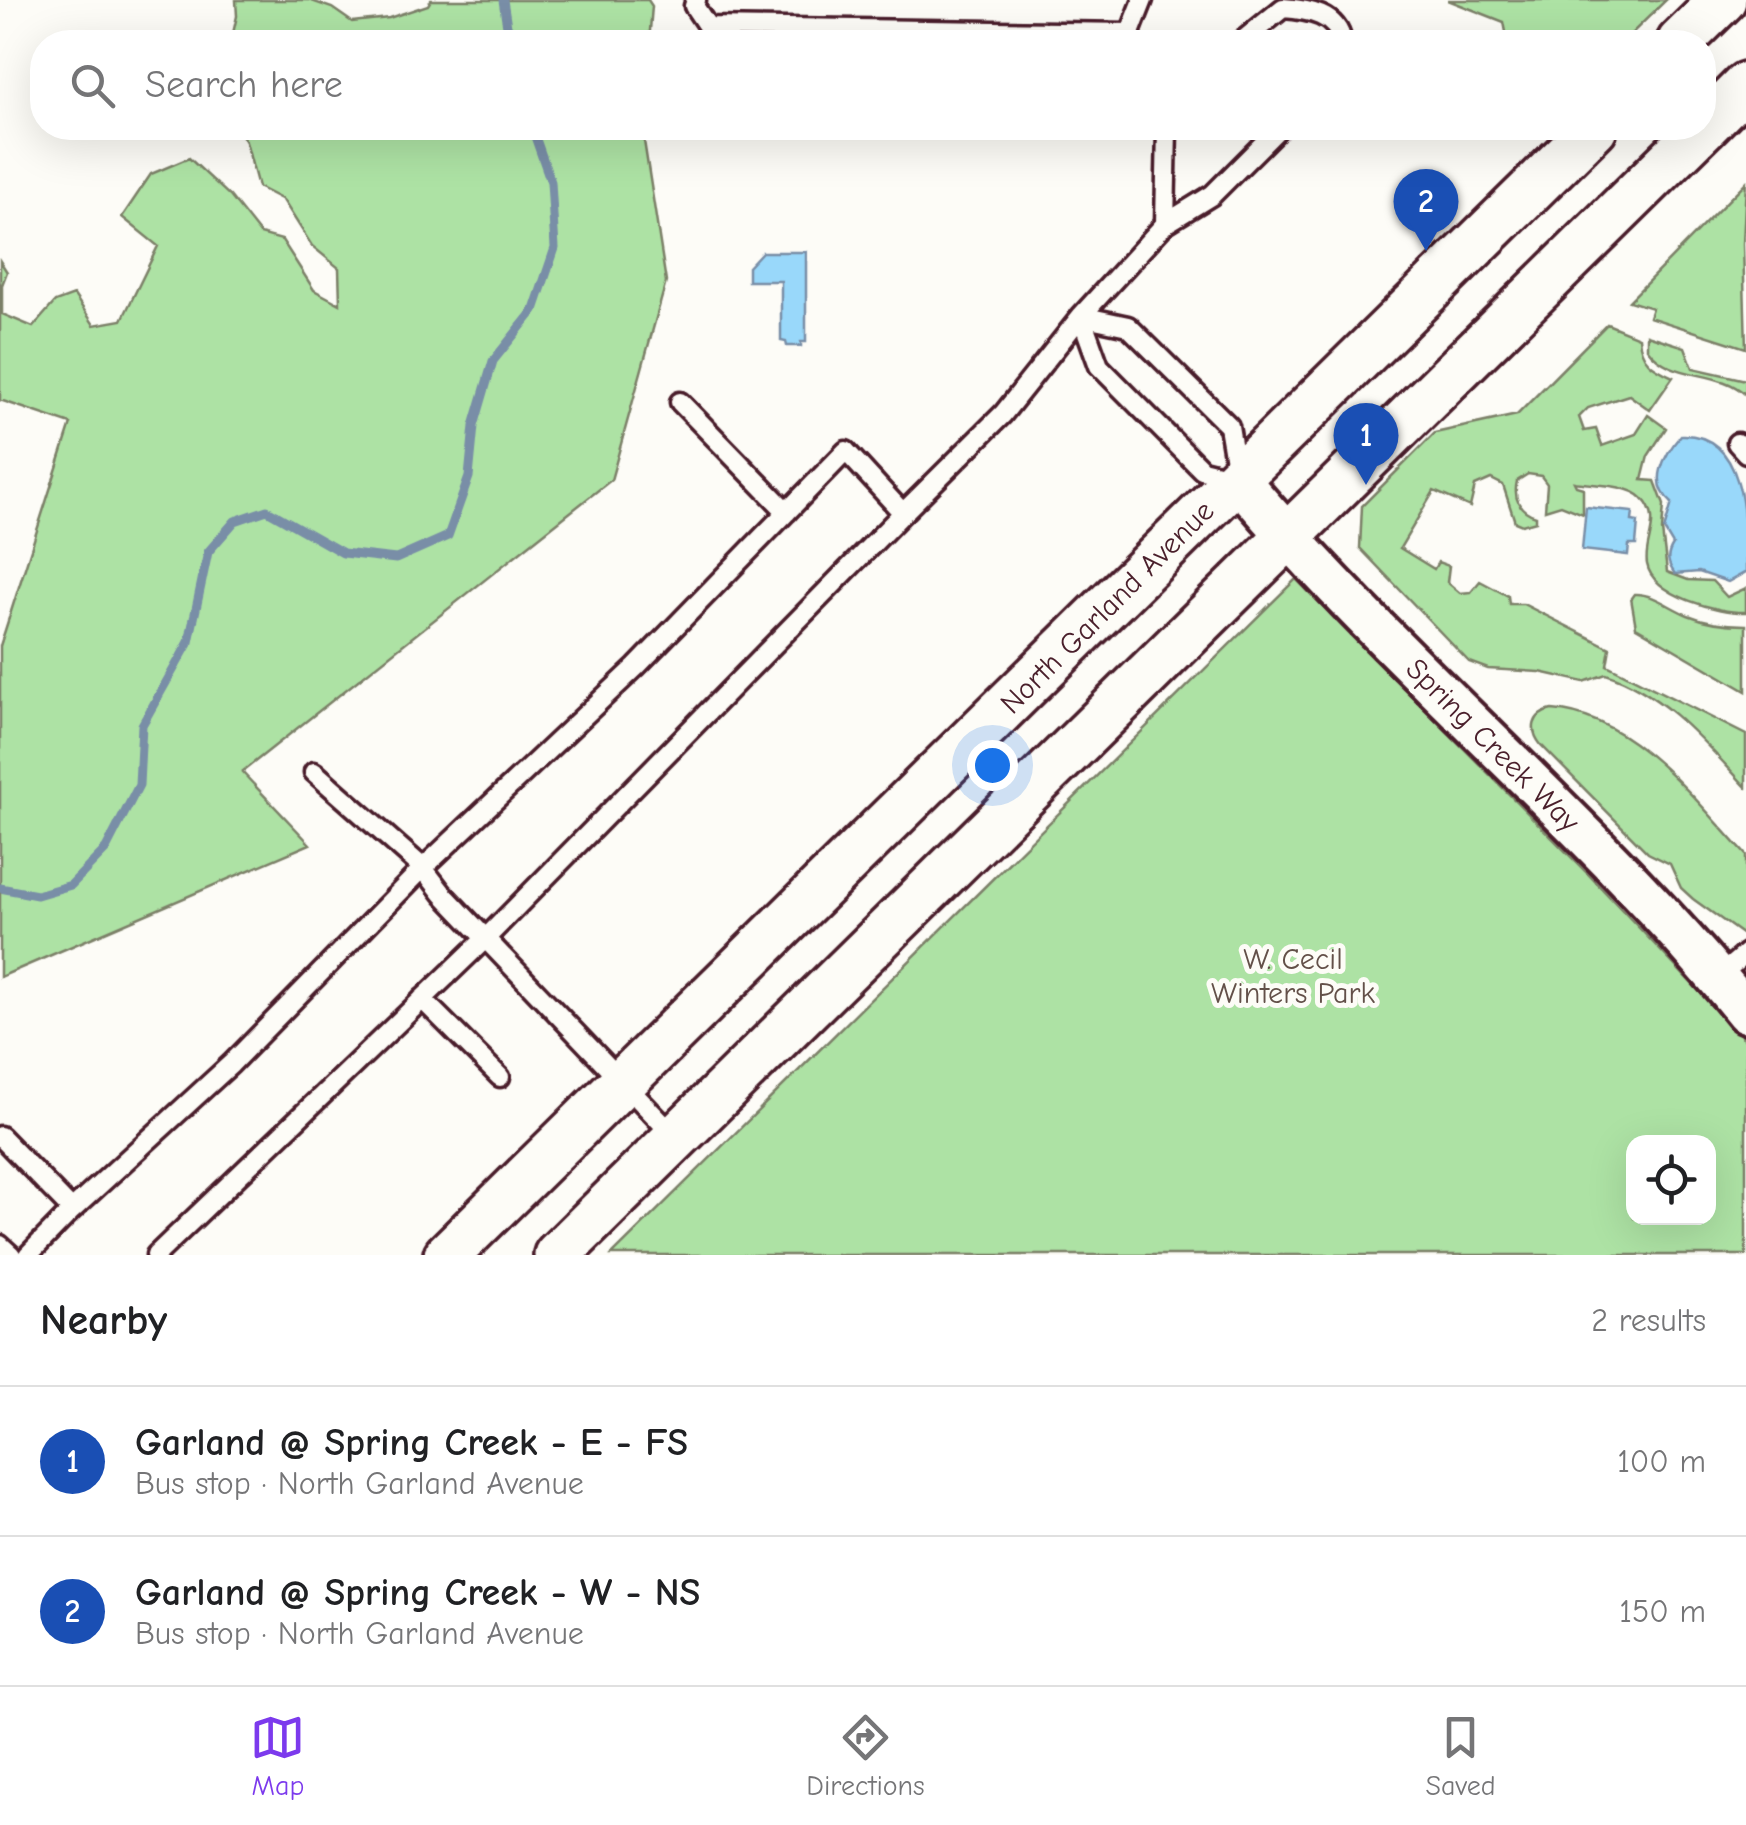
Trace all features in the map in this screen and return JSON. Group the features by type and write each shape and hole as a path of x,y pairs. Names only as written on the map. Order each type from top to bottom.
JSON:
{"main road":[{"path":"1692,30 1723,0"},
{"path":"1716,114 1746,85"},
{"name":"North Garland Avenue","path":"448,1255 1582,140"},
{"path":"557,1255 1690,140"}],"street":[{"name":"Spring Creek Way","path":"1238,478 1287,537 1738,987"}],"lane":[{"path":"696,0 694,6 708,27 824,30"},
{"path":"1134,30 1143,0"},
{"path":"1256,30 1284,8 1325,16 1340,30"},
{"path":"1165,224 1166,140"},
{"path":"156,1255 485,939 1003,414 1080,316 1165,224 1212,195 1266,140"},
{"path":"1080,316 1128,326 1229,426 1238,478 1202,470 1099,366 1080,316"},
{"path":"680,402 787,512"},
{"path":"28,1255 231,1064 423,868 636,668 846,451 903,514"},
{"path":"314,772 423,868 485,939 676,1138"},
{"path":"422,1000 500,1078"},
{"path":"0,1136 72,1210"},
{"path":"46,1236 51,1255"},
{"path":"0,1245 12,1255"}],"green space":[{"path":"236,0 309,0 332,8 352,22 389,18 428,5 431,0 648,0 652,6 650,30 234,30"},
{"path":"1448,0 1666,0 1635,30 1506,30 1504,22"},
{"path":"644,140 666,282 611,480 242,772 310,844 0,977 0,646 71,424 0,400 0,261 7,272 2,285 2,314 33,327 55,302 74,295 94,325 122,320 158,246 122,217 151,174 189,158 230,196 260,234 282,240 314,290 340,304 339,268 312,246 283,200 258,187 246,142"},
{"path":"1746,182 1746,348 1649,317 1652,308 1629,301"},
{"path":"1607,324 1639,337 1649,363 1673,377 1650,410 1629,395 1588,408 1579,417 1584,431 1596,429 1602,446 1636,434 1648,415 1666,428 1648,456 1642,480 1655,481 1664,505 1662,531 1667,572 1688,580 1712,581 1727,597 1746,588 1746,612 1704,606 1661,585 1647,564 1652,514 1636,493 1619,488 1574,482 1583,488 1583,514 1561,505 1545,510 1547,484 1541,476 1528,474 1517,481 1516,493 1521,507 1536,516 1536,521 1522,525 1515,522 1503,485 1491,479 1475,486 1470,507 1434,491 1400,548 1434,569 1438,562 1449,566 1447,582 1460,593 1471,592 1480,581 1508,596 1509,604 1523,604 1610,648 1607,665 1746,735 1746,787 1683,722 1627,683 1606,674 1584,682 1540,672 1488,669 1469,662 1360,548 1362,506 1435,433 1517,415"},
{"path":"1647,335 1685,347 1693,368 1746,380 1746,395 1722,381 1681,371 1657,359 1647,348"},
{"name":"W. Cecil Winters Park","path":"1296,579 1588,874 1746,1041 1746,1255 612,1255"},
{"path":"1634,594 1655,598 1702,620 1746,625 1746,691 1636,627 1631,598"},
{"path":"1552,710 1581,715 1635,744 1683,786 1746,855 1746,937 1681,888 1670,864 1648,853 1541,745 1535,723 1540,715"}],"water":[{"path":"762,252 806,252 806,342 801,342 801,346 787,346 781,341 781,281 748,281 748,267"},
{"path":"1681,435 1702,438 1719,448 1738,482 1743,504 1746,572 1728,582 1699,572 1675,574 1669,563 1673,545 1664,530 1672,503 1660,478 1664,460"},
{"path":"1586,507 1633,512 1632,521 1638,522 1636,545 1629,545 1628,555 1582,550"}],"waterway":[{"path":"503,0 510,30"},
{"path":"0,888 37,895 71,885 106,849 139,785 142,725 189,642 208,552 235,521 267,510 343,553 396,559 448,536 469,477 474,426 493,361 534,310 555,248 551,182 536,140"}],"place":[{"name":"Garland @ Spring Creek - W - NS","path":"1426,251"},
{"name":"Garland @ Spring Creek - E - FS","path":"1366,485"}]}
